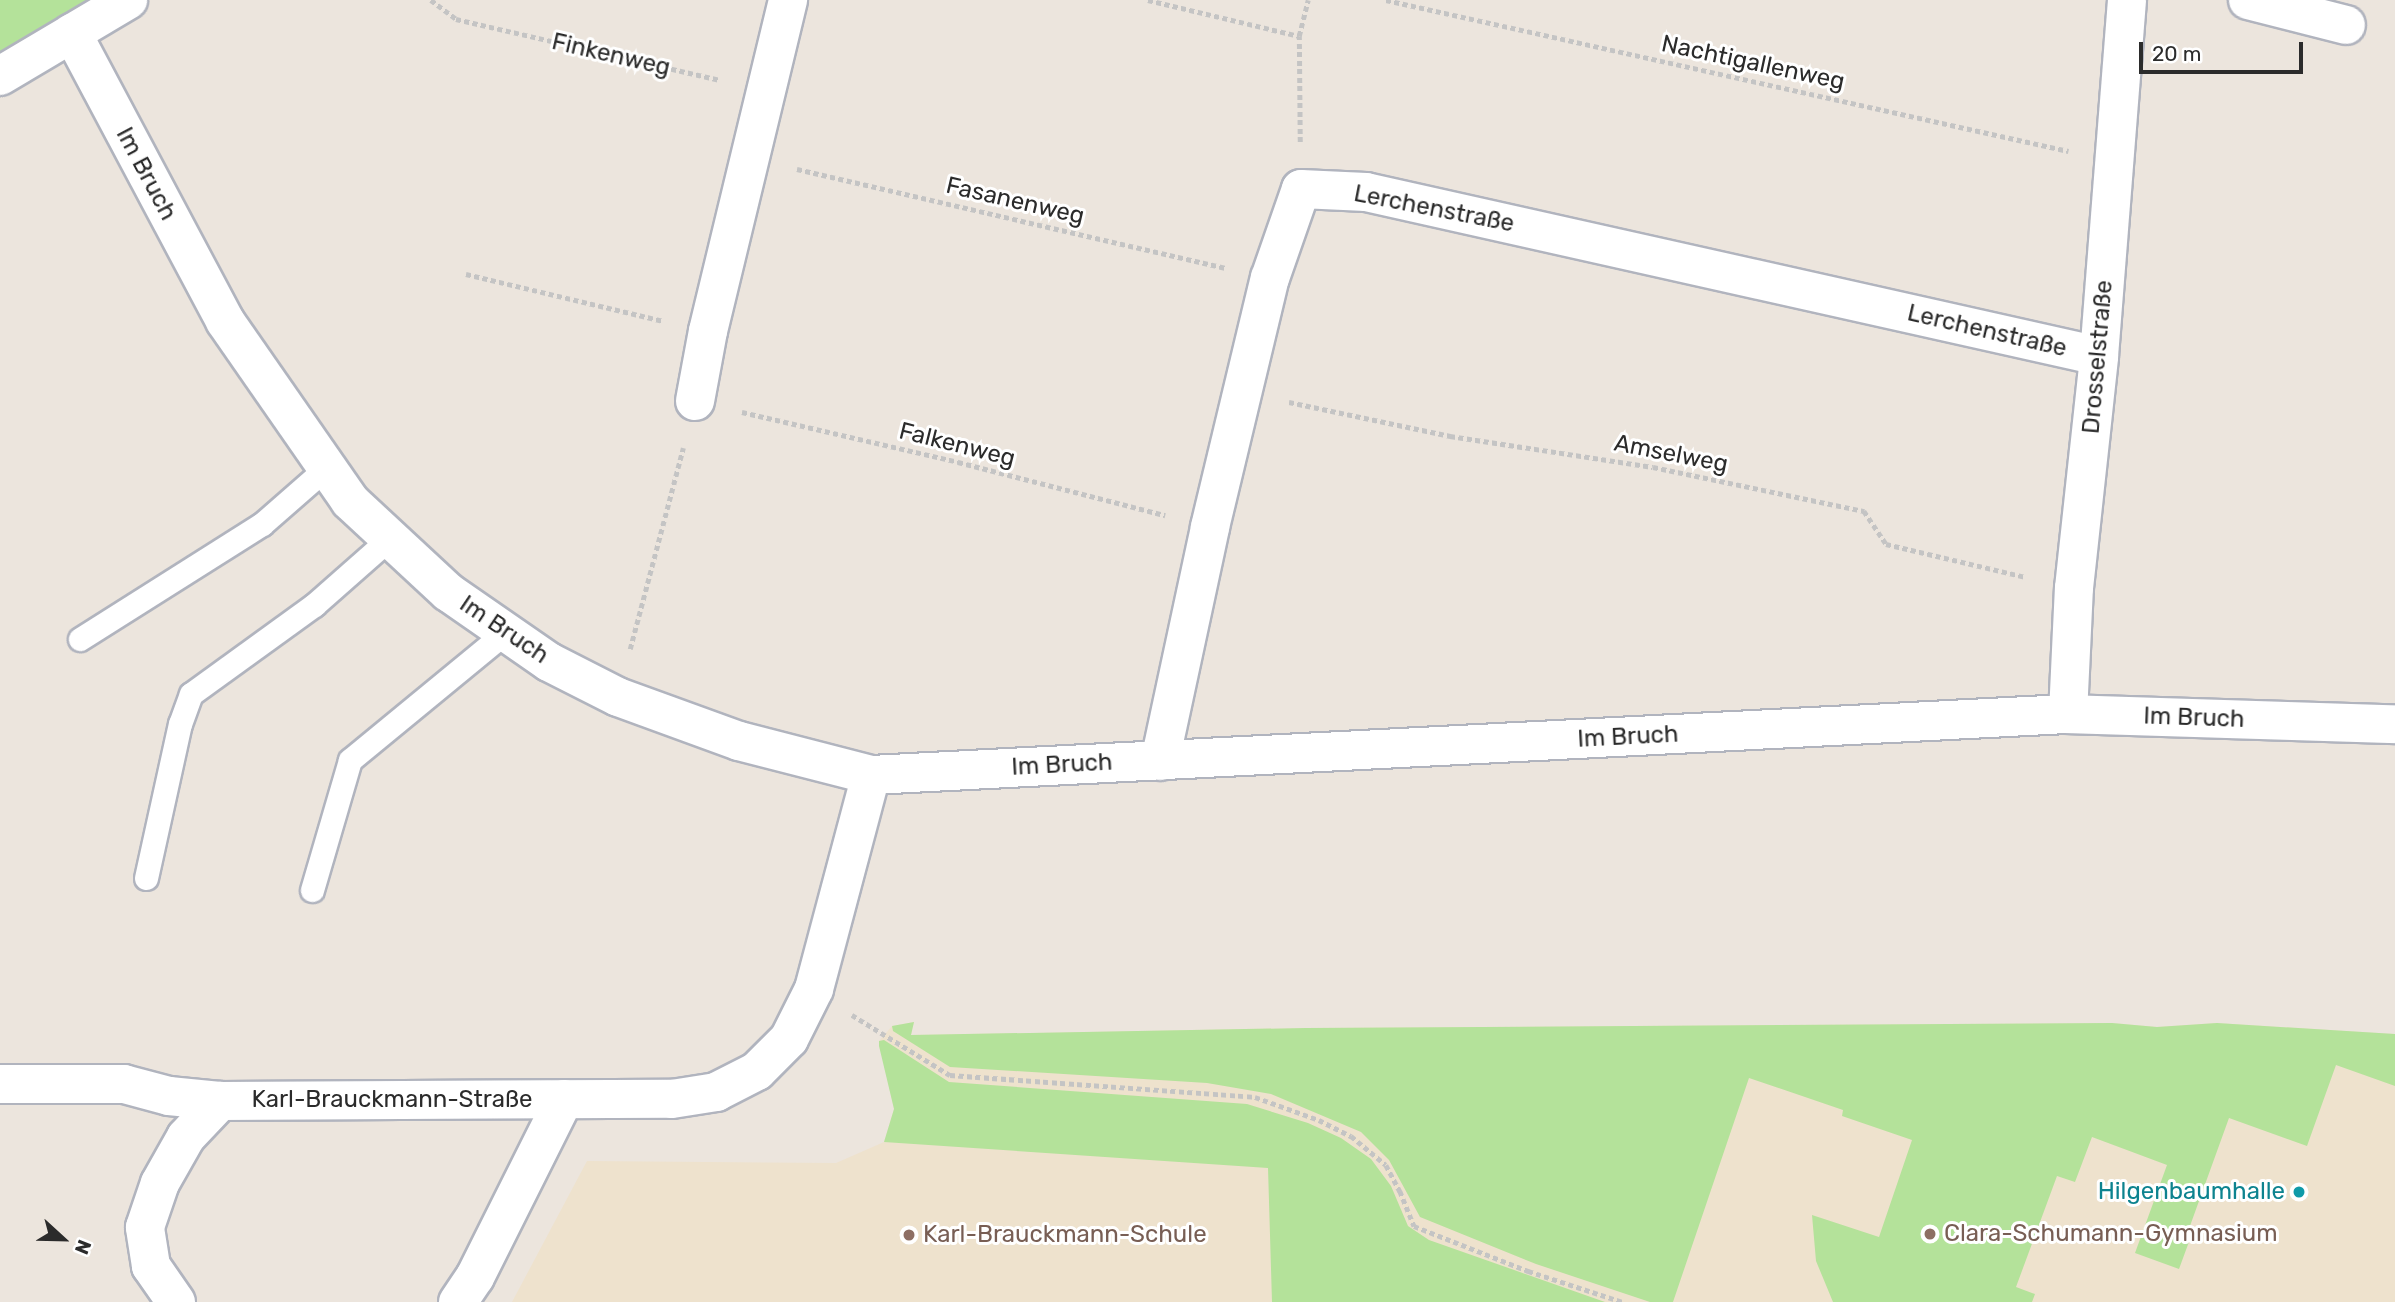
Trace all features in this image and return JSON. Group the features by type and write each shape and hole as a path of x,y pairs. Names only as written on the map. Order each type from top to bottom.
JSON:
{"street":[{"path":"0,76 128,0"},
{"path":"695,401 708,331 788,0"},
{"name":"Drosselstraße","path":"2068,714 2074,588 2099,356 2127,0"},
{"path":"2248,0 2346,25"},
{"name":"Im Bruch","path":"72,33 225,321 349,500 448,592 550,662 618,697 739,741 872,775 2068,714 2395,724"},
{"path":"1160,761 1210,527 1270,278 1301,189"},
{"name":"Lerchenstraße","path":"1301,189 1366,192 2099,356"},
{"name":"Karl-Brauckmann-Straße","path":"0,1084 124,1084 169,1096 220,1101 672,1098 716,1092 757,1071 789,1039 814,989 872,775"},
{"name":"Karl-Brauckmann-Straße","path":"458,1302 475,1277 564,1099"},
{"name":"Karl-Brauckmann-Straße","path":"176,1302 151,1266 145,1227 160,1183 186,1137 220,1101"}],"lane":[{"path":"80,639 262,524 327,467"},
{"path":"146,878 180,724 191,694 314,605 390,538"},
{"path":"312,890 350,760 506,632"}],"path":[{"name":"Finkenweg","path":"430,0 456,19 765,90"},
{"path":"1148,0 1299,36"},
{"path":"1301,189 1299,36 1308,0"},
{"name":"Nachtigallenweg","path":"1386,0 2114,160"},
{"name":"Fasanenweg","path":"751,158 1270,278"},
{"path":"467,274 708,331"},
{"name":"Amselweg","path":"1244,393 1450,436 1653,467 1864,511 1886,544 2074,588"},
{"path":"618,697 695,401"},
{"name":"Falkenweg","path":"695,401 958,462 1210,527"},
{"path":"814,989 880,1034 950,1075 1255,1097 1319,1120 1351,1136 1385,1165 1401,1191 1414,1226 1528,1271 1623,1302"}],"shaded area":[{"path":"914,1022 911,1035 1306,1028 2112,1023 2157,1027 2217,1023 2395,1034 2395,1302 512,1302 587,1161 836,1163 884,1142 894,1109 879,1041 892,1026"}],"green space":[{"path":"0,0 96,0 0,60"},
{"path":"914,1022 911,1035 1306,1028 2112,1023 2157,1027 2217,1023 2395,1034 2395,1086 2336,1065 2307,1146 2229,1118 2186,1237 2190,1239 2179,1269 2135,1253 2167,1165 2092,1137 2075,1182 2057,1176 2016,1287 2035,1294 2032,1302 1833,1302 1816,1261 1812,1215 1879,1237 1912,1140 1842,1116 1843,1110 1749,1078 1673,1302 1650,1302 1536,1264 1420,1217 1389,1160 1361,1132 1271,1094 1207,1083 950,1067 893,1031 892,1026"},
{"path":"884,1040 949,1082 1247,1104 1308,1123 1341,1138 1371,1159 1391,1186 1408,1226 1429,1240 1605,1302 1272,1302 1268,1168 884,1142 894,1109 879,1046 879,1041"}],"place":[{"name":"Hilgenbaumhalle","path":"2299,1192"},
{"name":"Clara-Schumann-Gymnasium","path":"1930,1234"},
{"name":"Karl-Brauckmann-Schule","path":"909,1235"}]}
